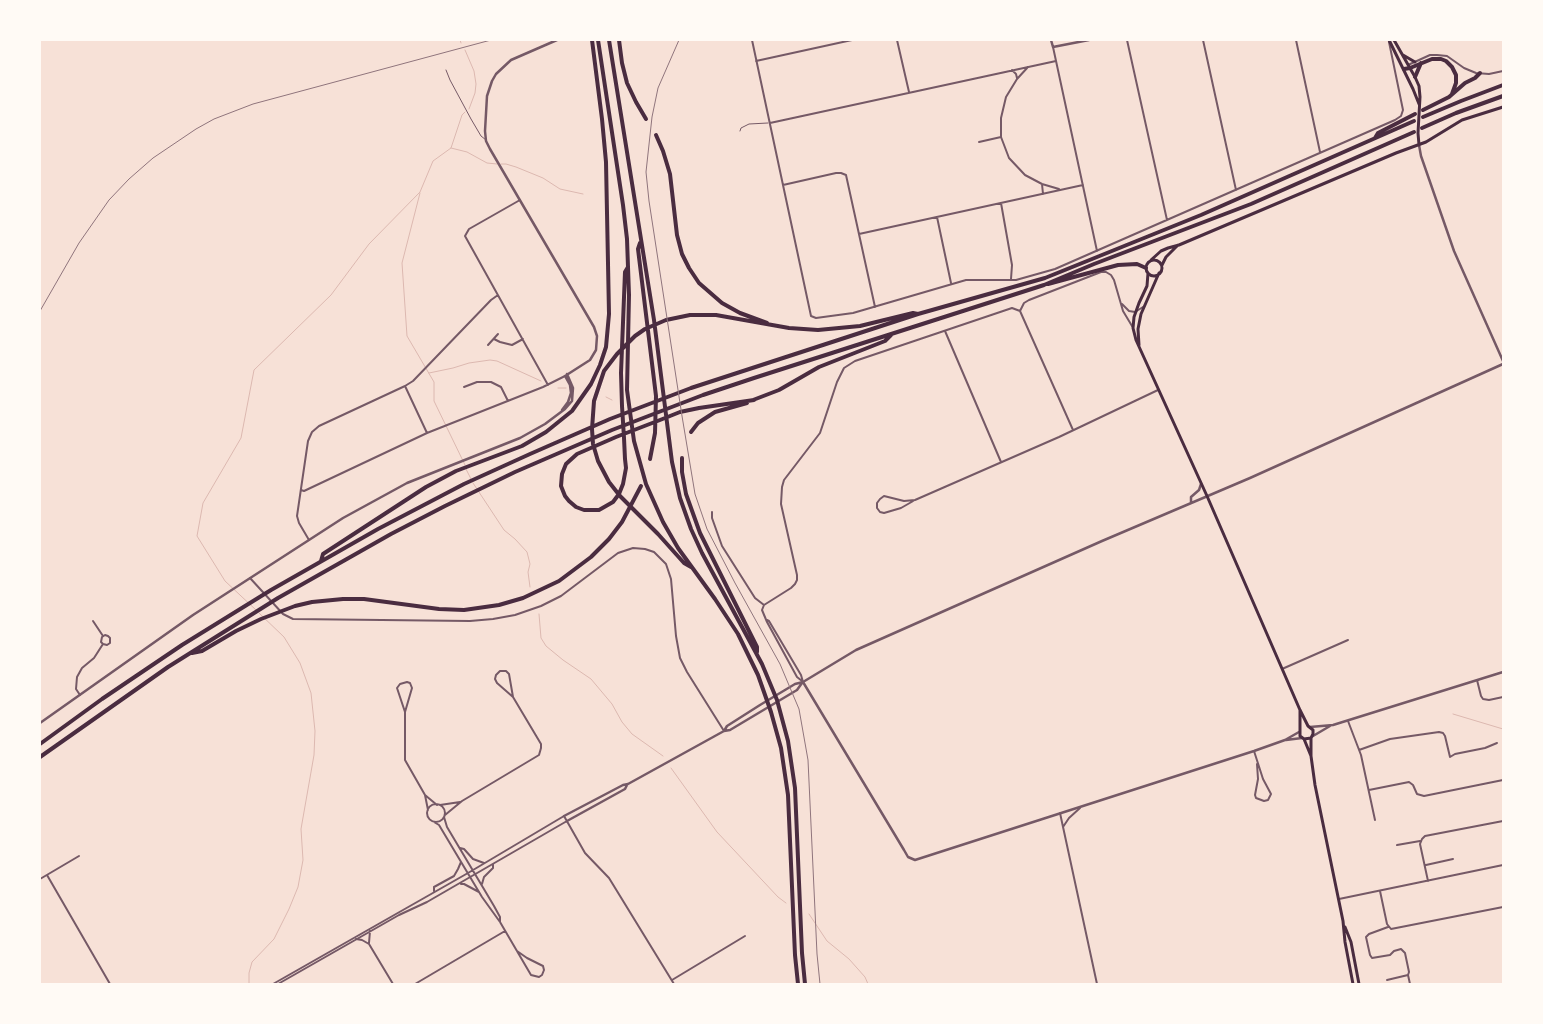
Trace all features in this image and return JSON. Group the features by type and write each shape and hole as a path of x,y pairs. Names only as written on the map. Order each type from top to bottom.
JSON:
{"highway":[{"path":"320,561 323,554 415,494 456,471 527,443 558,424 587,391 596,374 606,348 609,314 606,162 592,40"},
{"path":"598,40 623,205 628,266 628,403 637,456 652,499 671,536 722,609 744,646 763,688 778,734 788,795 798,984"},
{"path":"609,40 640,242 643,249 675,475 680,498 702,553 757,654 779,708 788,741 794,772 797,808 802,953 805,984"},
{"path":"618,40 627,83 646,119"},
{"path":"1404,69 1436,58 1449,63 1454,71 1456,80 1452,94"},
{"path":"1415,77 1421,63"},
{"path":"1423,110 1452,94 1480,74"},
{"path":"1423,117 1503,85"},
{"path":"1422,128 1503,96"},
{"path":"1375,138 1378,133 1415,114"},
{"path":"40,744 138,675 239,609 320,561 464,484 582,431 682,392 918,314 1058,274 1201,215 1414,121"},
{"path":"40,757 189,653 278,598 382,539 469,494 567,449 650,415 754,378 1044,285 1251,204 1416,134"},
{"path":"656,136 670,174 677,235 682,254 689,268 707,292 722,303 740,313 769,324"},
{"path":"640,242 638,250 656,393 656,426 650,459"},
{"path":"1044,285 1118,265 1137,264 1147,271"},
{"path":"628,266 625,272 621,363 622,406 624,438 625,475 617,498 609,506 594,511 580,509 572,504 565,496 561,480 563,469 573,456 606,441 680,412 754,400"},
{"path":"693,568 684,563 614,490 601,469 595,450 592,436 595,394 608,366 625,345 646,329 666,320 697,314 716,315 805,329 838,329 874,324 913,313 918,314"},
{"path":"691,432 698,423 715,412 742,405 779,390 819,367 885,341 892,333"},
{"path":"682,458 682,472 688,502 700,533 756,646 757,654"},
{"path":"189,653 202,652 251,623 312,602 353,599 377,600 439,609 469,609 499,605 523,598 559,581 591,557 622,522 641,486"}],"main road":[{"path":"1389,40 1415,92 1419,105"},
{"path":"1394,40 1415,77 1420,92 1416,134 1419,145"},
{"path":"1402,55 1415,62"},
{"path":"1352,984 1343,921 1316,785 1312,756 1312,730 1300,710 1140,348 1133,328 1135,312 1147,286 1147,263 1168,248 1390,155 1419,145 1436,137 1462,120 1503,107"},
{"path":"1140,348 1138,329 1143,307 1166,257 1179,245"},
{"path":"1151,260 1157,260 1162,266"},
{"path":"1147,271 1152,276 1160,273"},
{"path":"1300,710 1300,736 1312,756"},
{"path":"1299,731 1303,726 1309,726"},
{"path":"1303,739 1311,737"},
{"path":"1343,921 1351,942 1360,984"}],"street":[{"path":"301,490 304,491 427,433 548,385 590,360 594,354 598,344 594,327 486,141 487,96 496,74 511,60 557,40"},
{"path":"752,40 812,316 816,318 840,316 951,284 977,279 1011,280 1055,269 1395,120 1403,114 1403,110 1389,40"},
{"path":"832,40 833,44"},
{"path":"756,61 852,40"},
{"path":"897,40 909,92"},
{"path":"1051,40 1097,251"},
{"path":"1053,47 1089,40"},
{"path":"1127,40 1167,220"},
{"path":"1203,40 1236,190"},
{"path":"1296,40 1320,152"},
{"path":"1409,67 1415,62 1430,56 1444,55 1464,68 1480,74 1503,71"},
{"path":"770,123 1056,61"},
{"path":"1028,67 1017,79 1006,97 1002,109 1001,137 1009,158 1017,168 1025,175 1042,184 1059,189"},
{"path":"1012,70 1016,74 1017,79"},
{"path":"979,142 1001,137"},
{"path":"724,731 727,726 794,684 803,682 856,650 1503,363 1454,251 1421,156 1419,145"},
{"path":"783,185 836,173 846,175 875,307"},
{"path":"1042,184 1043,194"},
{"path":"859,234 1083,185"},
{"path":"520,200 469,229 465,236 548,385"},
{"path":"1001,203 1012,265 1011,280"},
{"path":"937,217 951,284"},
{"path":"1020,311 1024,303 1029,300 1101,272 1106,272 1111,275 1123,311 1133,328"},
{"path":"309,540 299,523 298,516 308,441 312,432 319,426 405,386 421,375 491,300 498,295"},
{"path":"1122,304 1129,311 1135,312 1143,307"},
{"path":"803,682 797,677 762,610 764,605 791,588 797,580 781,504 782,487 784,480 820,433 840,374 844,368 855,362 1012,308 1020,311 1073,430"},
{"path":"945,331 1001,462"},
{"path":"488,345 498,334"},
{"path":"494,339 512,346 524,339"},
{"path":"40,723 192,615 343,518 400,487 536,430 569,405 573,395 573,386 566,375"},
{"path":"464,387 477,382 491,382 501,387 508,401"},
{"path":"405,386 427,433"},
{"path":"915,500 904,501 884,496 877,503 877,508 880,512 890,512 1158,390"},
{"path":"1191,503 1192,497 1199,490 1201,484"},
{"path":"712,512 712,518 722,546 755,598 764,605"},
{"path":"250,578 283,614 293,619 470,621 515,615 541,606 576,586 618,553 633,548 645,549 654,552 666,564 671,579 680,658 724,731"},
{"path":"766,619 801,674 803,682 908,857 915,860 1254,751 1285,740 1299,731"},
{"path":"80,695 76,689 77,677 82,668 94,658 103,644 108,644 110,640 108,636 103,636 93,621"},
{"path":"103,636 100,640 103,644"},
{"path":"1282,669 1348,640"},
{"path":"434,822 439,821 462,801 539,755 541,748 538,739 513,696 509,674 500,671 495,679 497,683 513,696"},
{"path":"1309,726 1333,725 1348,721 1503,672"},
{"path":"1477,680 1483,699 1489,700 1503,697"},
{"path":"405,712 412,688 410,683 406,682 400,684 397,688 405,712 406,760 425,795 429,818 439,825 531,975 538,978 542,975 544,970 542,966 517,950"},
{"path":"278,983 564,816 628,784 724,731 730,730 797,690 803,682"},
{"path":"1348,721 1359,750 1375,820"},
{"path":"1311,737 1333,725"},
{"path":"1359,750 1390,739 1439,732 1446,736 1450,757 1497,743"},
{"path":"1285,740 1303,739"},
{"path":"1254,751 1263,779 1272,794 1268,800 1264,801 1256,798 1255,795 1258,764"},
{"path":"1369,790 1409,782 1417,794 1424,796 1503,780"},
{"path":"273,984 459,884 625,789 628,784"},
{"path":"425,795 444,809 447,827 500,917 500,922"},
{"path":"428,810 432,806 462,801"},
{"path":"1063,827 1081,806"},
{"path":"1060,813 1097,984"},
{"path":"564,816 591,860 609,878 674,984"},
{"path":"1397,844 1420,841 1425,836 1503,820"},
{"path":"1420,841 1428,881"},
{"path":"460,848 464,849 473,859 484,863"},
{"path":"40,879 79,856"},
{"path":"1425,865 1453,859"},
{"path":"434,891 434,888 454,876 461,862"},
{"path":"482,885 484,877 494,868 494,864"},
{"path":"1338,899 1503,865"},
{"path":"47,875 110,984"},
{"path":"459,884 464,884 479,892"},
{"path":"1380,891 1388,927"},
{"path":"1410,984 1405,954 1401,949 1390,954 1372,958 1367,934 1388,927 1394,929 1503,907"},
{"path":"369,944 370,931"},
{"path":"416,984 505,931"},
{"path":"672,980 745,936"},
{"path":"356,939 369,944 393,984"},
{"path":"1388,980 1408,975"}],"lane":[{"path":"446,70 471,119 486,141"},
{"path":"740,131 741,128 749,124 770,123"}],"waterway":[{"path":"465,50 474,71 476,84 469,109"},
{"path":"256,610 225,581 197,536 203,503 241,438 254,370 331,295 369,244 420,192 433,161 451,148 462,115 465,112"},
{"path":"451,148 467,152 487,163 497,164"},
{"path":"501,164 516,167 543,178 560,189 583,194"},
{"path":"420,193 402,263 407,336 434,382 434,401 465,465"},
{"path":"429,373 490,360 497,361 541,381"},
{"path":"558,388 566,388"},
{"path":"606,397 612,400"},
{"path":"466,469 471,479"},
{"path":"473,483 504,530 527,552 530,564 528,572 530,587"},
{"path":"249,984 252,962 274,939 298,887 303,860 301,829 314,755 315,731 311,693 300,663 284,637 259,613"},
{"path":"539,614 541,638 546,646 591,679 612,704 622,722 632,734 663,756"},
{"path":"1453,714 1503,729"},
{"path":"671,768 717,832 778,897 786,903"},
{"path":"809,914 827,941 849,959 865,977 868,984"}],"railway":[{"path":"40,311 79,243 109,200 153,158 196,129 214,119 253,104 491,40"},
{"path":"679,40 658,88 652,117 646,172 649,201 695,494 707,529 780,664 799,709 808,760 820,984"}]}
